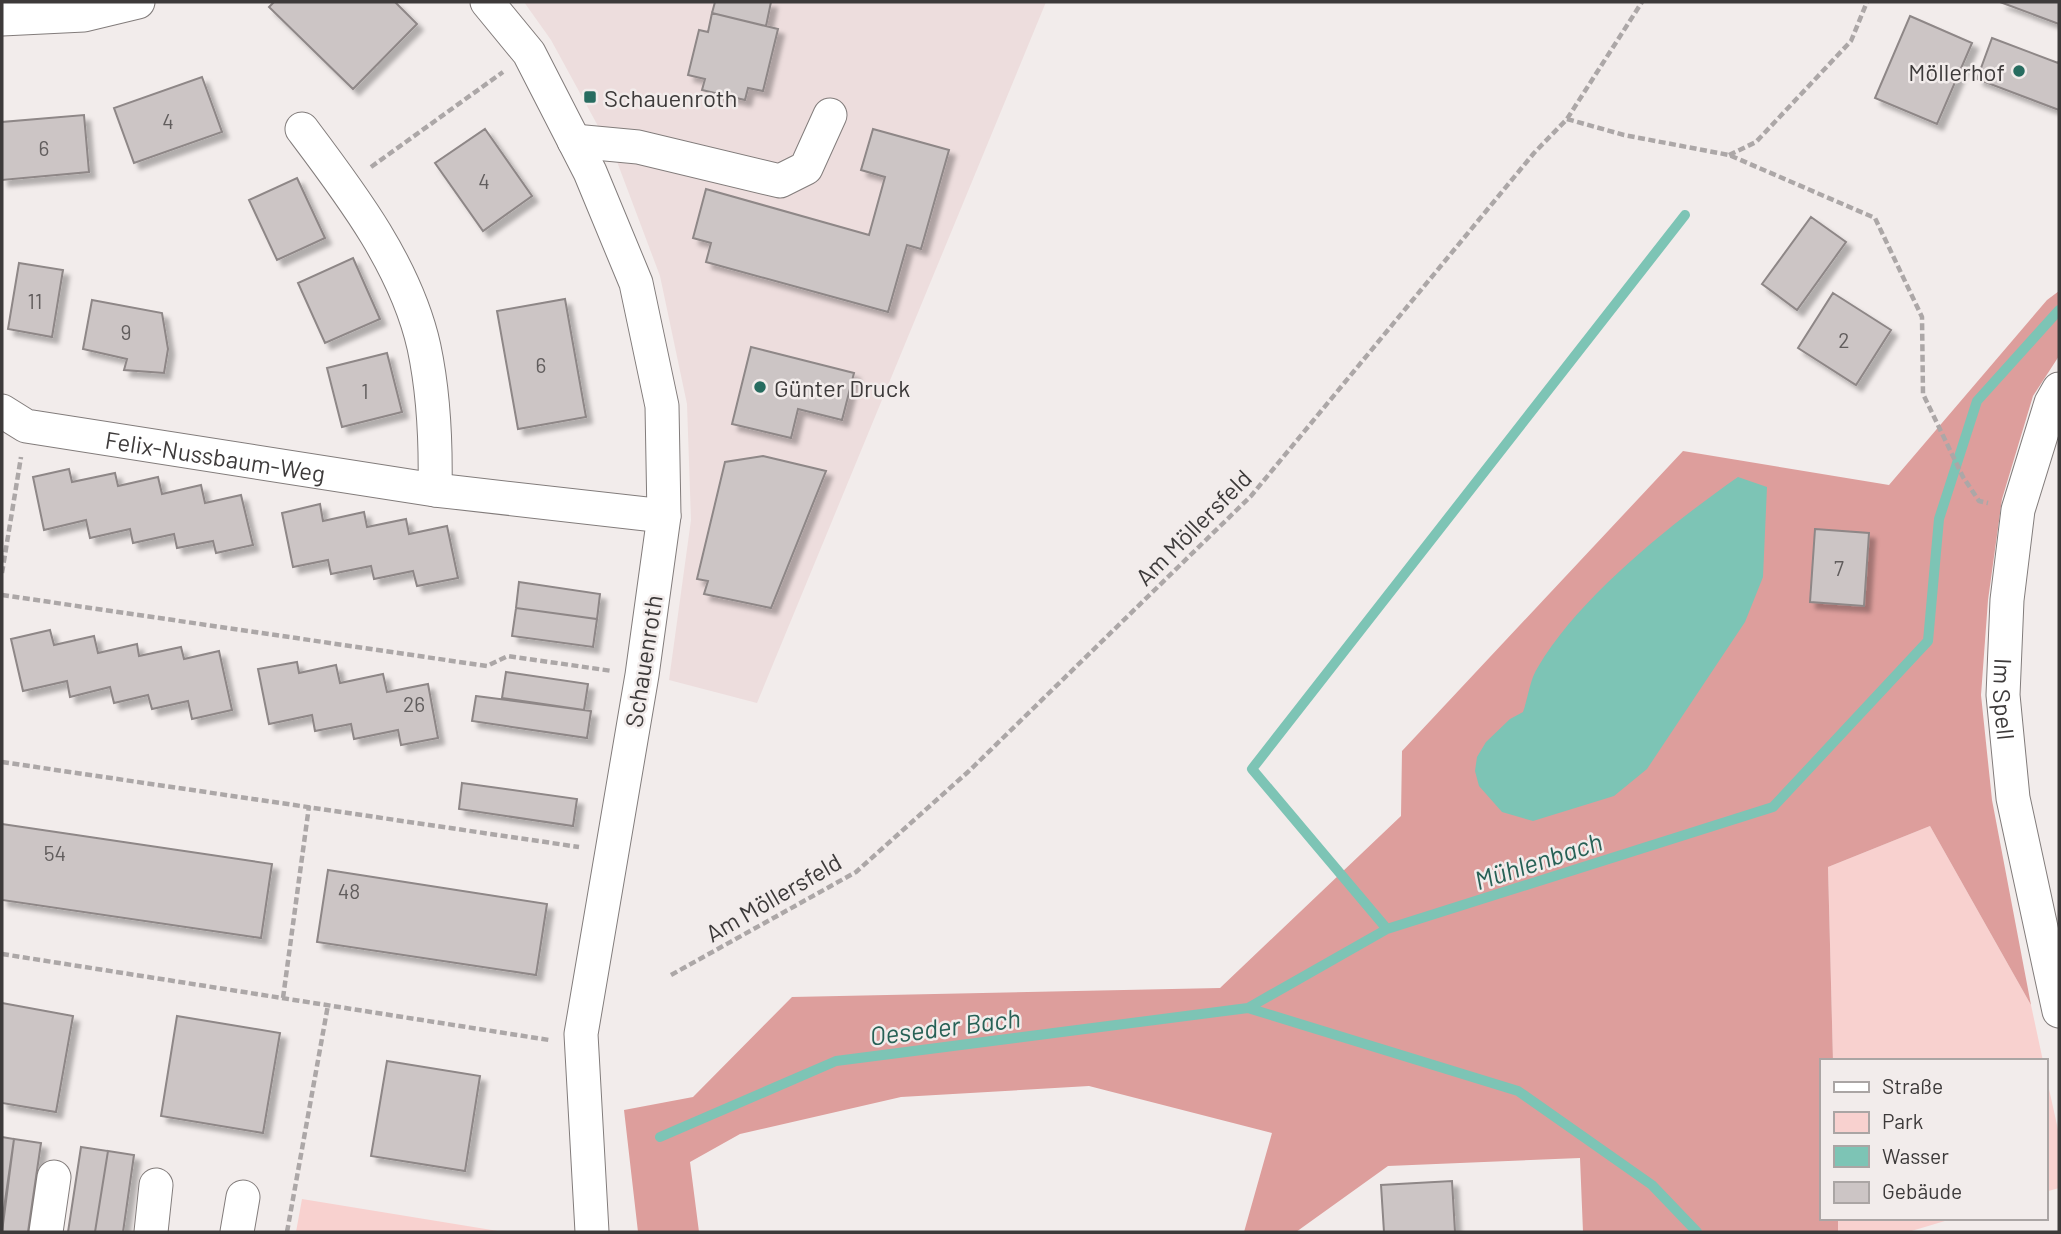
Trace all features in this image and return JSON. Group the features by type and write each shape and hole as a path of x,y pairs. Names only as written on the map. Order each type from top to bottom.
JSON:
{"street":[{"path":"2,19 138,2"},
{"name":"Schauenroth","path":"487,2 529,53 574,141 636,283 662,406 664,516 642,676 610,852 581,1045 592,1232"},
{"path":"574,141 638,147 780,181 806,168 830,115"},
{"path":"303,129 345,185 398,274 424,345 436,430 435,490"},
{"name":"Im Spell","path":"2059,389 2051,403 2018,510 2007,600 2003,695 2013,797 2059,1011"},
{"name":"Felix-Nussbaum-Weg","path":"14,418 435,490 664,516"},
{"path":"46,1232 54,1177"},
{"path":"151,1232 156,1185"},
{"path":"237,1232 243,1197"}],"path":[{"name":"Am Möllersfeld","path":"671,975 856,872 969,771 1251,496 1534,153 1567,119 1642,2"},
{"path":"1729,155 1756,142 1851,41 1867,2"},
{"path":"345,185 529,53"},
{"path":"1567,119 1624,135 1729,155 1875,218 1922,317 1923,394 1963,477"},
{"path":"2,573 14,418"},
{"path":"2,595 486,666 508,656 642,676"},
{"path":"2,761 610,852"},
{"path":"283,998 309,806"},
{"path":"2,954 581,1045"},
{"path":"287,1232 328,1005"}],"shaded area":[{"path":"524,2 1046,2 757,703 669,680 691,520 687,404 660,276 616,159 551,40"},
{"path":"2059,291 2059,356 2033,396 2002,499 1988,600 1981,695 1992,800 2031,1005 1930,826 1828,867 1833,1059 1820,1059 1820,1220 1838,1220 1838,1232 1583,1232 1580,1158 1388,1166 1296,1232 1244,1232 1272,1133 1089,1086 901,1097 740,1134 690,1162 699,1232 638,1232 624,1110 693,1097 792,997 1220,988 1401,816 1402,751 1683,451 1889,485 2047,300"}],"green space":[{"path":"1930,826 2031,1005 2043,1059 1833,1059 1828,867"},
{"path":"2047,1080 2059,1134 2059,1188 2047,1191"},
{"path":"302,1199 504,1232 296,1232"},
{"path":"1838,1220 1948,1220 1908,1232 1838,1232"}],"water":[{"path":"1738,477 1767,487 1763,577 1745,622 1647,769 1614,796 1533,821 1502,812 1479,786 1475,771 1477,757 1486,742 1510,719 1523,712 1535,672 1556,641 1577,614 1629,563 1685,516"}],"building":[{"path":"274,2 395,2 417,24 353,89 269,7"},
{"path":"715,2 771,2 766,26 712,13"},
{"name":"Möllerhof","path":"2000,2 2059,2 2059,24"},
{"path":"712,13 778,29 763,91 748,88 745,100 702,90 705,79 688,75 699,30 708,32"},
{"path":"1910,16 1972,43 1937,124 1875,98"},
{"name":"Möllerhof","path":"1992,38 2058,63 2059,61 2059,110 1977,79"},
{"path":"202,77 222,132 134,163 114,108"},
{"path":"84,115 89,172 2,180 2,122"},
{"path":"485,129 532,196 483,231 435,163"},
{"path":"873,129 949,150 921,249 907,245 888,312 706,262 711,243 693,238 706,189 869,235 885,177 861,170"},
{"path":"297,178 325,238 277,260 249,200"},
{"path":"1811,217 1846,242 1797,310 1762,284"},
{"path":"353,258 380,319 325,343 298,283"},
{"path":"19,263 63,270 52,337 8,329"},
{"path":"1833,293 1891,330 1856,385 1798,348"},
{"path":"565,299 586,417 518,429 497,311"},
{"path":"92,300 162,313 168,349 164,373 124,370 127,359 83,349"},
{"path":"751,347 854,373 842,420 798,409 791,438 732,424"},
{"path":"387,353 402,412 342,427 327,368"},
{"path":"763,456 826,471 771,608 704,594 708,581 697,579 725,462"},
{"path":"69,469 72,482 115,473 118,486 158,477 162,494 201,485 205,503 241,495 253,545 216,553 213,541 177,548 174,534 133,543 130,529 90,538 86,520 44,530 33,477"},
{"path":"320,504 323,521 364,512 367,527 406,519 409,534 447,526 458,578 417,586 413,571 374,579 371,566 331,574 328,560 293,567 282,513"},
{"path":"1815,529 1869,533 1864,606 1810,602"},
{"path":"519,582 600,594 597,619 516,608"},
{"path":"516,608 597,619 593,647 512,636"},
{"path":"50,630 54,645 94,636 98,653 137,644 139,656 181,647 184,659 219,651 232,710 192,719 188,701 152,709 148,695 114,703 110,687 70,697 67,681 23,691 11,639"},
{"path":"297,662 299,673 336,665 340,683 383,674 387,692 428,684 438,738 401,745 398,730 354,739 351,724 315,731 312,715 269,724 258,669"},
{"path":"506,672 588,684 584,710 502,698"},
{"path":"476,696 591,711 587,738 472,721"},
{"path":"462,783 577,799 573,826 459,809"},
{"path":"2,824 272,864 261,938 2,900"},
{"path":"328,870 547,904 536,975 317,942"},
{"path":"2,1003 73,1016 56,1112 2,1103"},
{"path":"177,1016 280,1033 263,1133 161,1116"},
{"path":"387,1061 480,1076 465,1171 371,1156"},
{"path":"2,1137 14,1139 2,1222"},
{"path":"14,1139 41,1143 28,1232 2,1232"},
{"path":"81,1147 108,1151 95,1232 68,1232"},
{"path":"108,1151 134,1155 123,1232 95,1232"},
{"path":"1452,1181 1455,1232 1384,1232 1381,1185"}],"waterway":[{"path":"1387,929 1252,769 1685,215"},
{"name":"Mühlenbach","path":"1697,1232 1652,1185 1518,1091 1248,1008 1387,929 1773,807 1928,641 1939,519 1977,401 2059,310"},
{"name":"Oeseder Bach","path":"660,1137 836,1061 1248,1008"}],"place":[{"name":"Möllerhof","path":"2019,71"},
{"name":"Schauenroth","path":"590,97"},
{"name":"Günter Druck","path":"760,387"}]}
